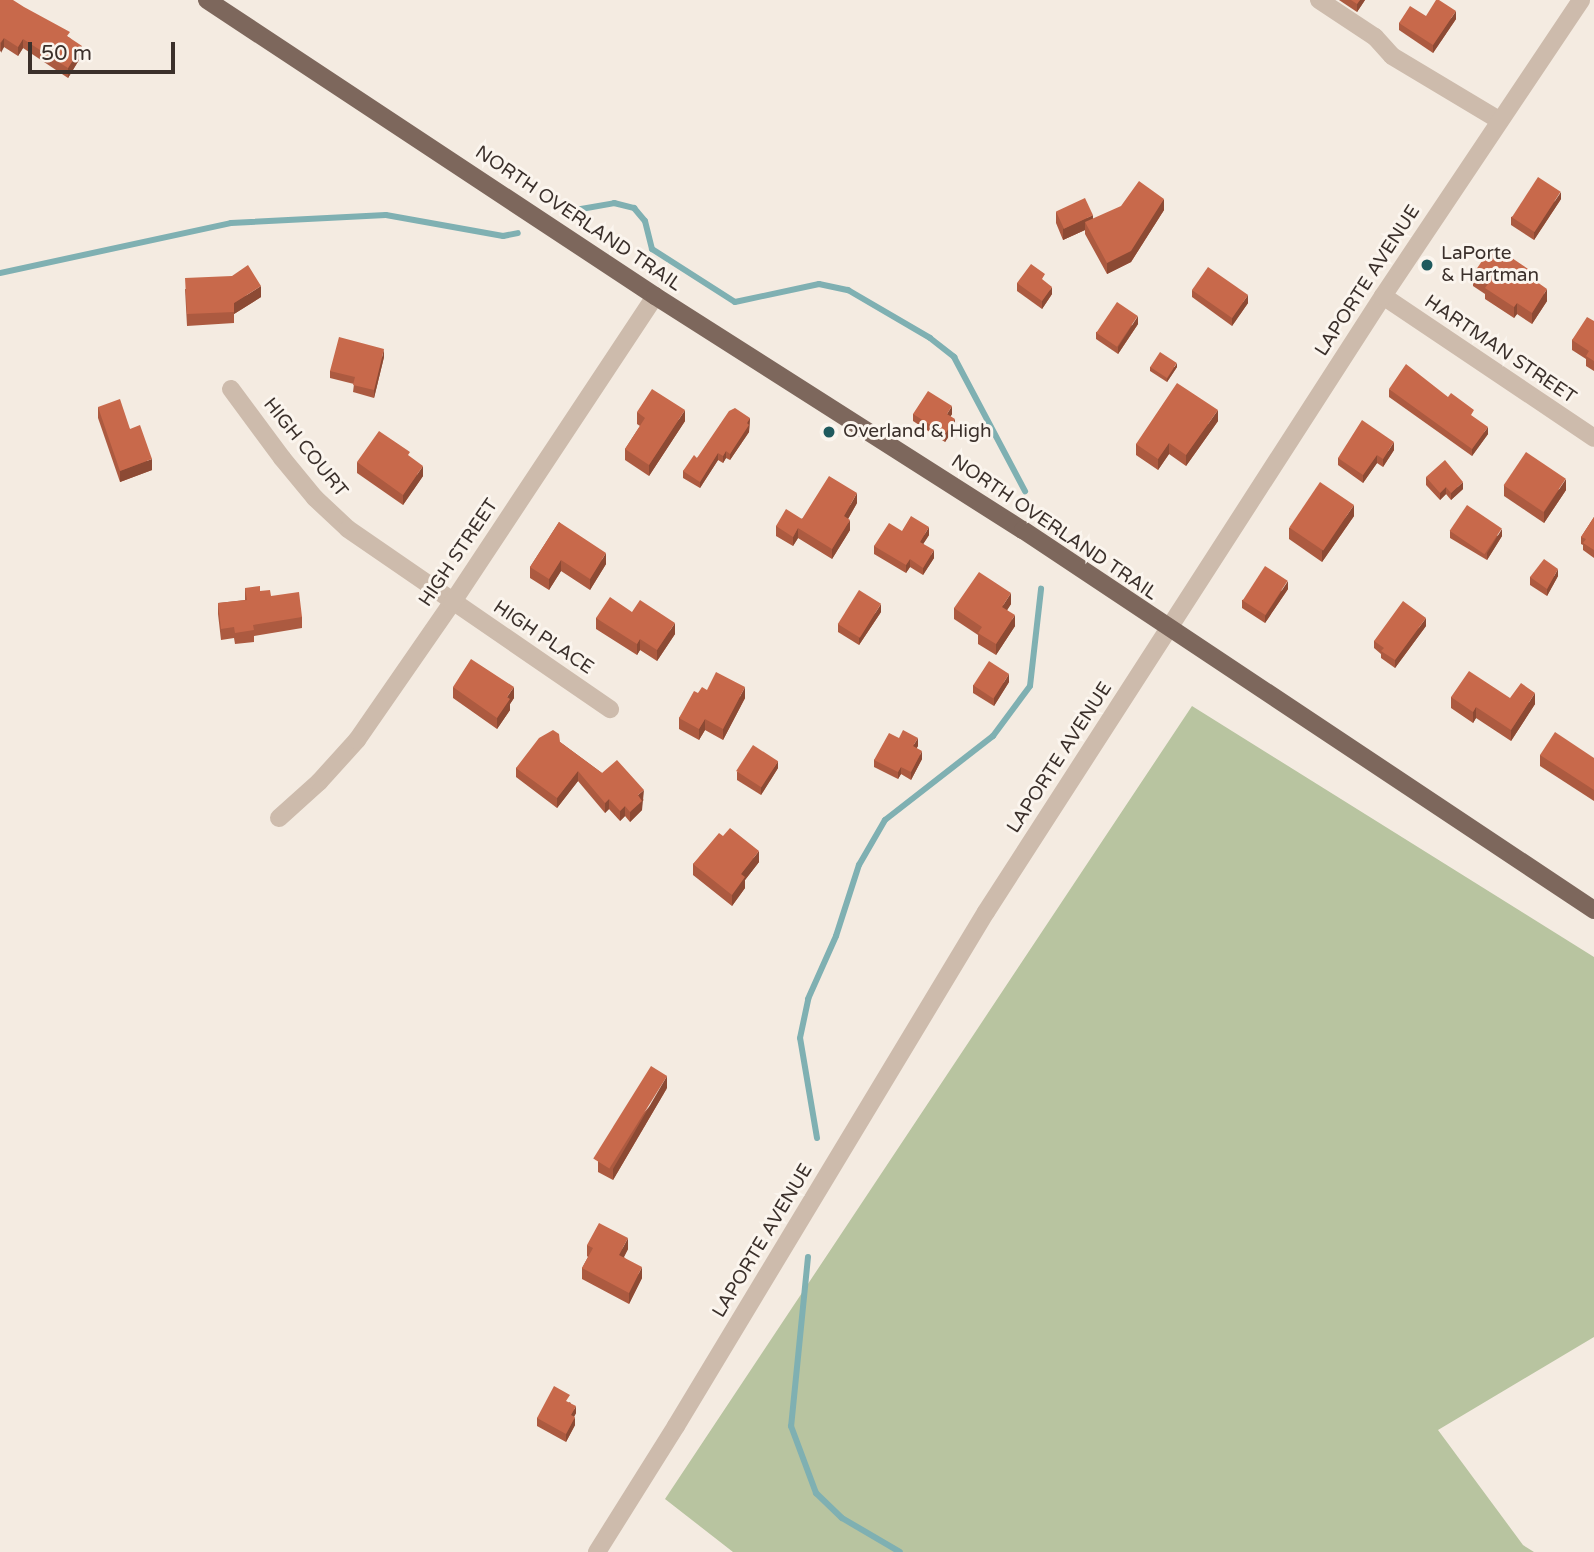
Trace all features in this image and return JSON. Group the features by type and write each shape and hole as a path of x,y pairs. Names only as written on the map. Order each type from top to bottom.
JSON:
{"main road":[{"name":"NORTH OVERLAND TRAIL","path":"207,0 655,296 1015,525 1167,629 1594,910"}],"street":[{"path":"1319,0 1375,37 1392,56 1499,120"},
{"name":"LAPORTE AVENUE","path":"597,1552 986,912 1383,296 1581,0"},
{"name":"HIGH STREET","path":"279,818 319,782 357,740 452,603 655,296"},
{"name":"HARTMAN STREET","path":"1383,296 1594,438"},
{"name":"HIGH COURT","path":"231,389 315,498 348,529 452,603"},
{"name":"HIGH PLACE","path":"452,603 610,709"}],"green space":[{"path":"1192,706 1594,957 1594,1337 1438,1430 1523,1545 1534,1552 733,1552 665,1499"}],"building":[{"path":"0,0 13,0 70,32 67,36 82,46 68,68 23,39 18,47 4,38 0,43"},
{"path":"1436,0 1456,11 1433,45 1399,23 1410,6 1426,16"},
{"path":"1538,177 1561,192 1535,232 1512,217"},
{"path":"1139,181 1164,199 1131,251 1107,263 1085,222 1121,206"},
{"path":"1085,198 1093,215 1064,229 1056,212"},
{"path":"1489,251 1500,258 1503,252 1540,277 1537,282 1547,289 1532,313 1517,303 1514,307 1485,288 1488,284 1473,274"},
{"path":"1031,264 1045,274 1042,279 1052,287 1042,301 1017,283"},
{"path":"248,265 261,286 234,303 234,312 187,314 185,278 232,276"},
{"path":"1208,267 1248,295 1232,318 1192,290"},
{"path":"1117,302 1138,316 1117,347 1096,333"},
{"path":"1587,317 1594,321 1594,361 1586,356 1589,351 1572,340"},
{"path":"339,337 384,349 374,390 353,385 355,377 330,371"},
{"path":"1160,352 1177,363 1167,378 1150,367"},
{"path":"1406,364 1448,397 1451,393 1474,410 1471,415 1488,427 1472,449 1389,389"},
{"path":"1177,383 1218,410 1186,455 1169,443 1158,459 1136,444"},
{"path":"652,389 685,410 649,465 625,449 645,418 637,412"},
{"path":"928,391 952,406 947,414 955,419 945,434 913,414"},
{"path":"120,399 130,429 140,425 152,459 120,471 98,407"},
{"path":"735,408 750,418 747,423 749,425 730,454 726,451 723,456 718,453 700,482 683,471 694,455 697,458 729,411"},
{"path":"1362,420 1394,442 1383,459 1377,455 1363,475 1338,458"},
{"path":"379,431 410,452 408,455 423,466 403,495 357,462"},
{"path":"1526,452 1566,479 1543,512 1504,485"},
{"path":"1445,460 1463,482 1451,493 1446,487 1440,493 1426,477"},
{"path":"829,476 857,493 844,516 850,520 832,549 798,528 793,537 776,526 786,509 802,519"},
{"path":"1320,482 1354,505 1323,551 1289,528"},
{"path":"1467,505 1502,528 1484,554 1450,531"},
{"path":"911,516 929,527 920,542 934,550 923,568 910,559 906,565 874,546 889,523 902,531"},
{"path":"1594,517 1594,550 1583,543 1586,539 1581,537"},
{"path":"559,522 606,553 590,579 561,560 549,579 530,567"},
{"path":"1544,559 1558,569 1547,589 1530,577"},
{"path":"1265,566 1288,581 1265,615 1243,600"},
{"path":"979,572 1011,593 1002,607 1015,615 996,644 978,633 982,627 954,608"},
{"path":"260,586 260,591 270,590 271,596 299,592 302,617 253,625 254,630 235,633 234,627 221,629 218,603 247,600 245,588"},
{"path":"859,590 881,604 860,638 838,624"},
{"path":"610,597 632,612 640,600 675,623 657,650 640,639 637,644 596,618"},
{"path":"1403,601 1426,618 1395,660 1381,651 1384,648 1374,641"},
{"path":"471,659 514,687 507,697 510,699 497,718 453,687"},
{"path":"989,661 1009,674 993,698 973,685"},
{"path":"1469,671 1510,698 1521,683 1535,693 1511,730 1476,707 1473,712 1451,697"},
{"path":"716,672 745,687 723,729 705,719 699,729 679,718 694,691 698,693 702,687 707,690"},
{"path":"553,730 559,734 560,742 602,773 617,760 644,790 638,795 642,801 630,812 625,806 620,811 609,799 605,803 578,771 557,798 516,768 539,738"},
{"path":"903,730 918,738 913,746 922,751 911,772 901,767 898,772 874,760 889,733 899,738"},
{"path":"1555,732 1594,758 1594,790 1540,755"},
{"path":"753,745 778,761 761,787 736,771"},
{"path":"730,828 759,851 741,874 745,877 732,895 693,864 719,833 723,836"},
{"path":"651,1066 667,1076 609,1169 593,1158"},
{"path":"599,1223 628,1238 619,1255 642,1267 629,1293 582,1268 593,1248 587,1245"},
{"path":"554,1386 570,1395 566,1401 576,1406 571,1415 575,1417 566,1434 537,1418"}],"waterway":[{"path":"581,209 614,203 634,208 645,221 652,249 735,302 819,284 848,290 930,338 954,357 1025,491"},
{"path":"0,273 231,223 386,215 503,236 518,233"},
{"path":"817,1138 800,1038 808,999 836,936 859,865 885,820 993,736 1030,686 1041,589"},
{"path":"808,1257 791,1426 816,1493 842,1518 900,1552"}],"place":[{"name":"LaPorte & Hartman","path":"1427,265"},
{"name":"Overland & High","path":"829,432"}]}
